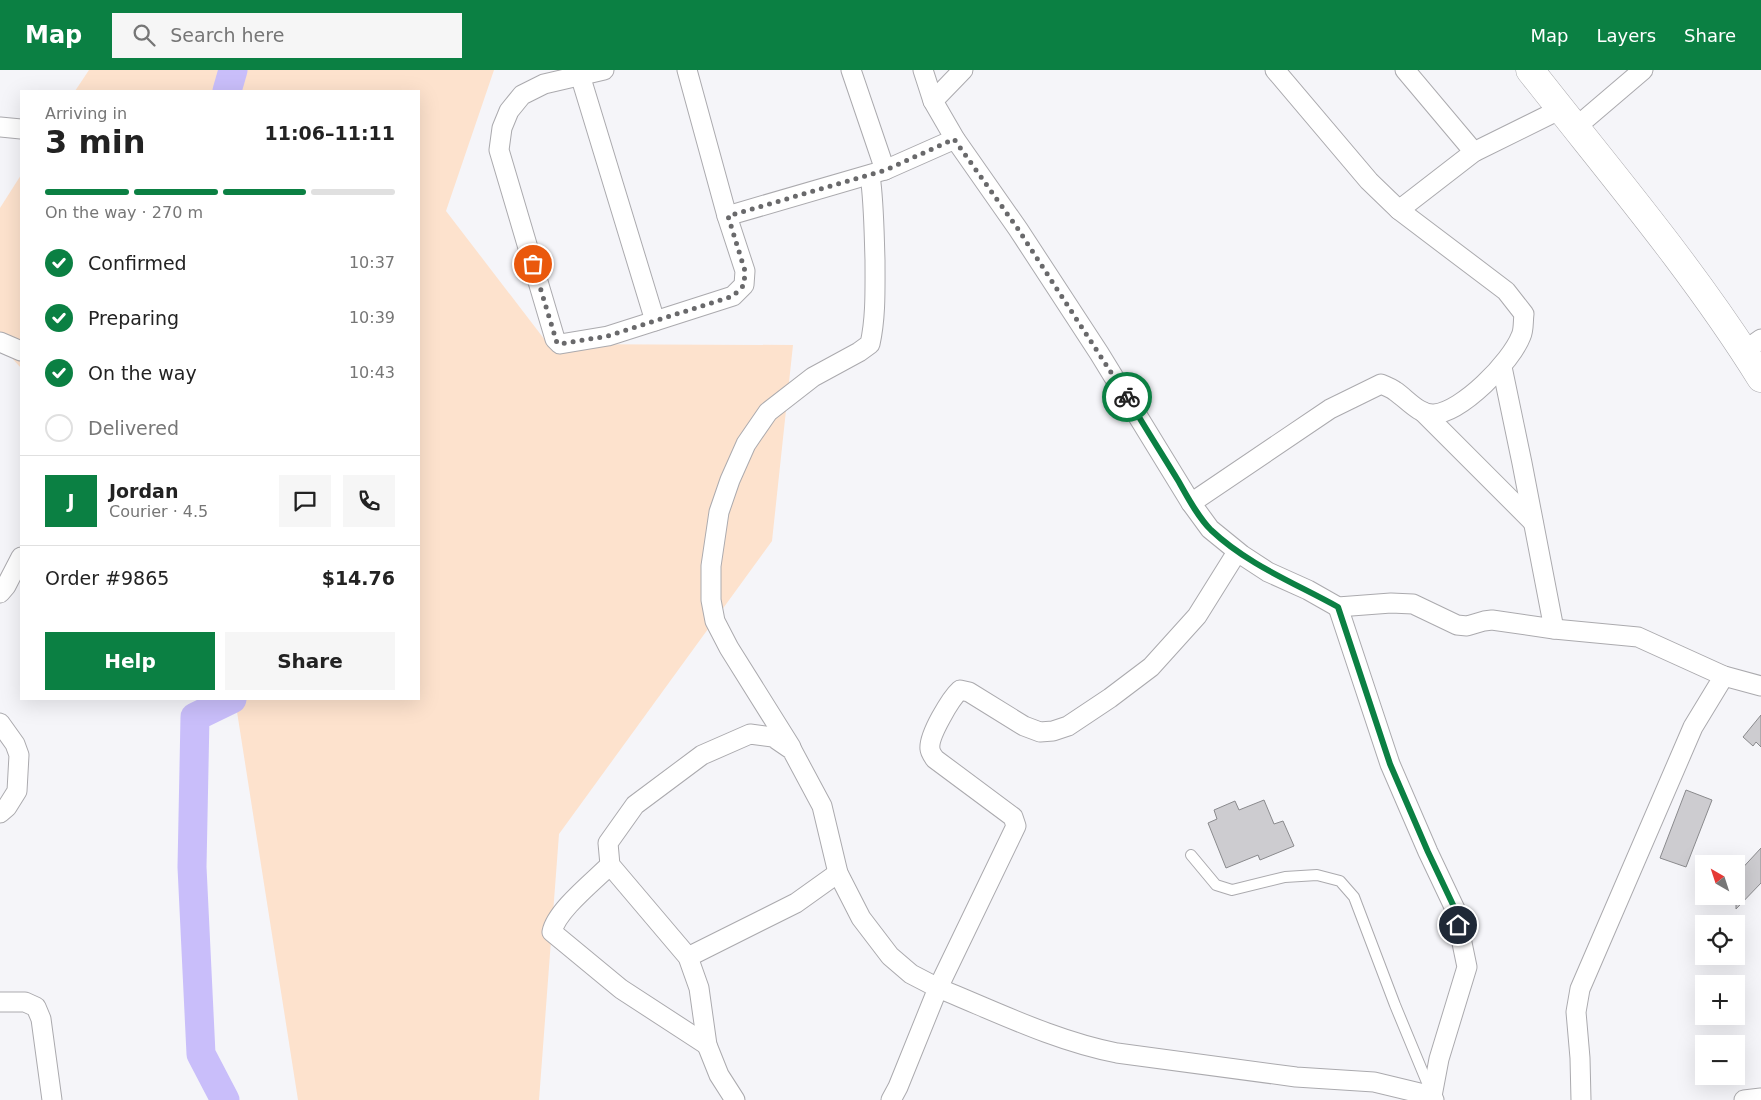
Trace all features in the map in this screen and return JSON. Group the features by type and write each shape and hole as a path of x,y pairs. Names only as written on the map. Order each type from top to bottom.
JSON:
{"street":[{"path":"604,70 544,84 522,95 510,111 502,128 499,150 555,339 560,344 608,336 655,322 733,296 744,285 745,271 687,70"},
{"path":"851,70 878,173 874,206 875,283 873,327 870,344 813,377 768,412 746,444 730,480 720,512 711,566 711,600 715,621 729,648 792,750 822,806 838,873 861,918 890,956 911,974 938,988 1030,1026 1091,1048 1296,1077 1374,1082 1433,1098 1439,1059 1467,967 1455,909 1390,764 1338,607"},
{"path":"923,70 934,100 954,139 1018,229 1099,353 1192,503 1210,529 1237,552 1268,572 1308,590 1338,607 1391,602 1413,604 1457,625 1467,626 1492,620 1554,629 1638,637 1724,676 1761,686"},
{"path":"934,100 963,70"},
{"path":"1275,70 1369,181 1398,210 1506,291 1524,314 1522,336 1502,367 1477,391 1449,410 1434,414 1423,412"},
{"path":"1404,70 1474,152"},
{"path":"1530,70 1686,268 1753,345 1761,378"},
{"path":"1398,210 1474,152 1568,118 1644,70"},
{"path":"580,75 655,322"},
{"path":"0,127 20,129"},
{"path":"728,216 878,173 954,139"},
{"path":"0,342 20,351"},
{"path":"1502,367 1554,629"},
{"path":"1192,503 1330,409 1381,384 1394,390 1423,412 1534,522"},
{"path":"891,1100 938,988 1016,826 1013,817 935,760 930,750 931,739 953,696 960,690 969,692 1024,726 1040,732 1053,731 1068,726 1110,698 1151,667 1197,616 1237,552"},
{"path":"0,593 6,586 20,558"},
{"path":"1581,1100 1576,1012 1580,989 1693,727 1724,676"},
{"path":"0,723 15,744 19,755 17,791 7,807 0,813"},
{"path":"735,1100 719,1074 707,1045 699,988 688,958 610,865 608,843 635,806 702,755 750,734 773,737 792,750"},
{"path":"610,865 572,902 554,923 552,932 621,989 707,1045"},
{"path":"688,958 796,903 838,873"},
{"path":"0,1002 25,1002 36,1007 41,1019 52,1100"},
{"path":"1744,1100 1761,1098"}],"lane":[{"path":"1191,855 1216,885 1232,890 1284,877 1317,876 1340,881 1354,897 1433,1098"}],"shaded area":[{"path":"89,70 494,70 446,211 548,344 793,345 772,541 559,834 539,1100 298,1100 235,700 420,700 420,90 76,90"},
{"path":"20,177 20,367 0,345 0,208"}],"building":[{"path":"1761,715 1761,747 1756,742 1753,746 1743,737"},
{"path":"1686,790 1712,800 1686,867 1660,858"},
{"path":"1264,800 1274,824 1283,821 1294,846 1260,860 1258,855 1226,868 1208,823 1217,819 1214,810 1235,801 1239,810"},
{"path":"1761,848 1761,883 1745,900 1745,865"}],"waterway":[{"path":"227,90 233,70"},
{"path":"225,1100 201,1054 192,867 195,717 230,700"}],"way so far":[{"path":"533,264 557,343 608,336 733,296 744,285 745,271 728,216 886,170 954,139 1018,229 1127,397"}],"route":[{"path":"1127,397 1210,529 1242,556 1268,572 1308,590 1338,607 1390,764 1455,909 1458,925"}]}
